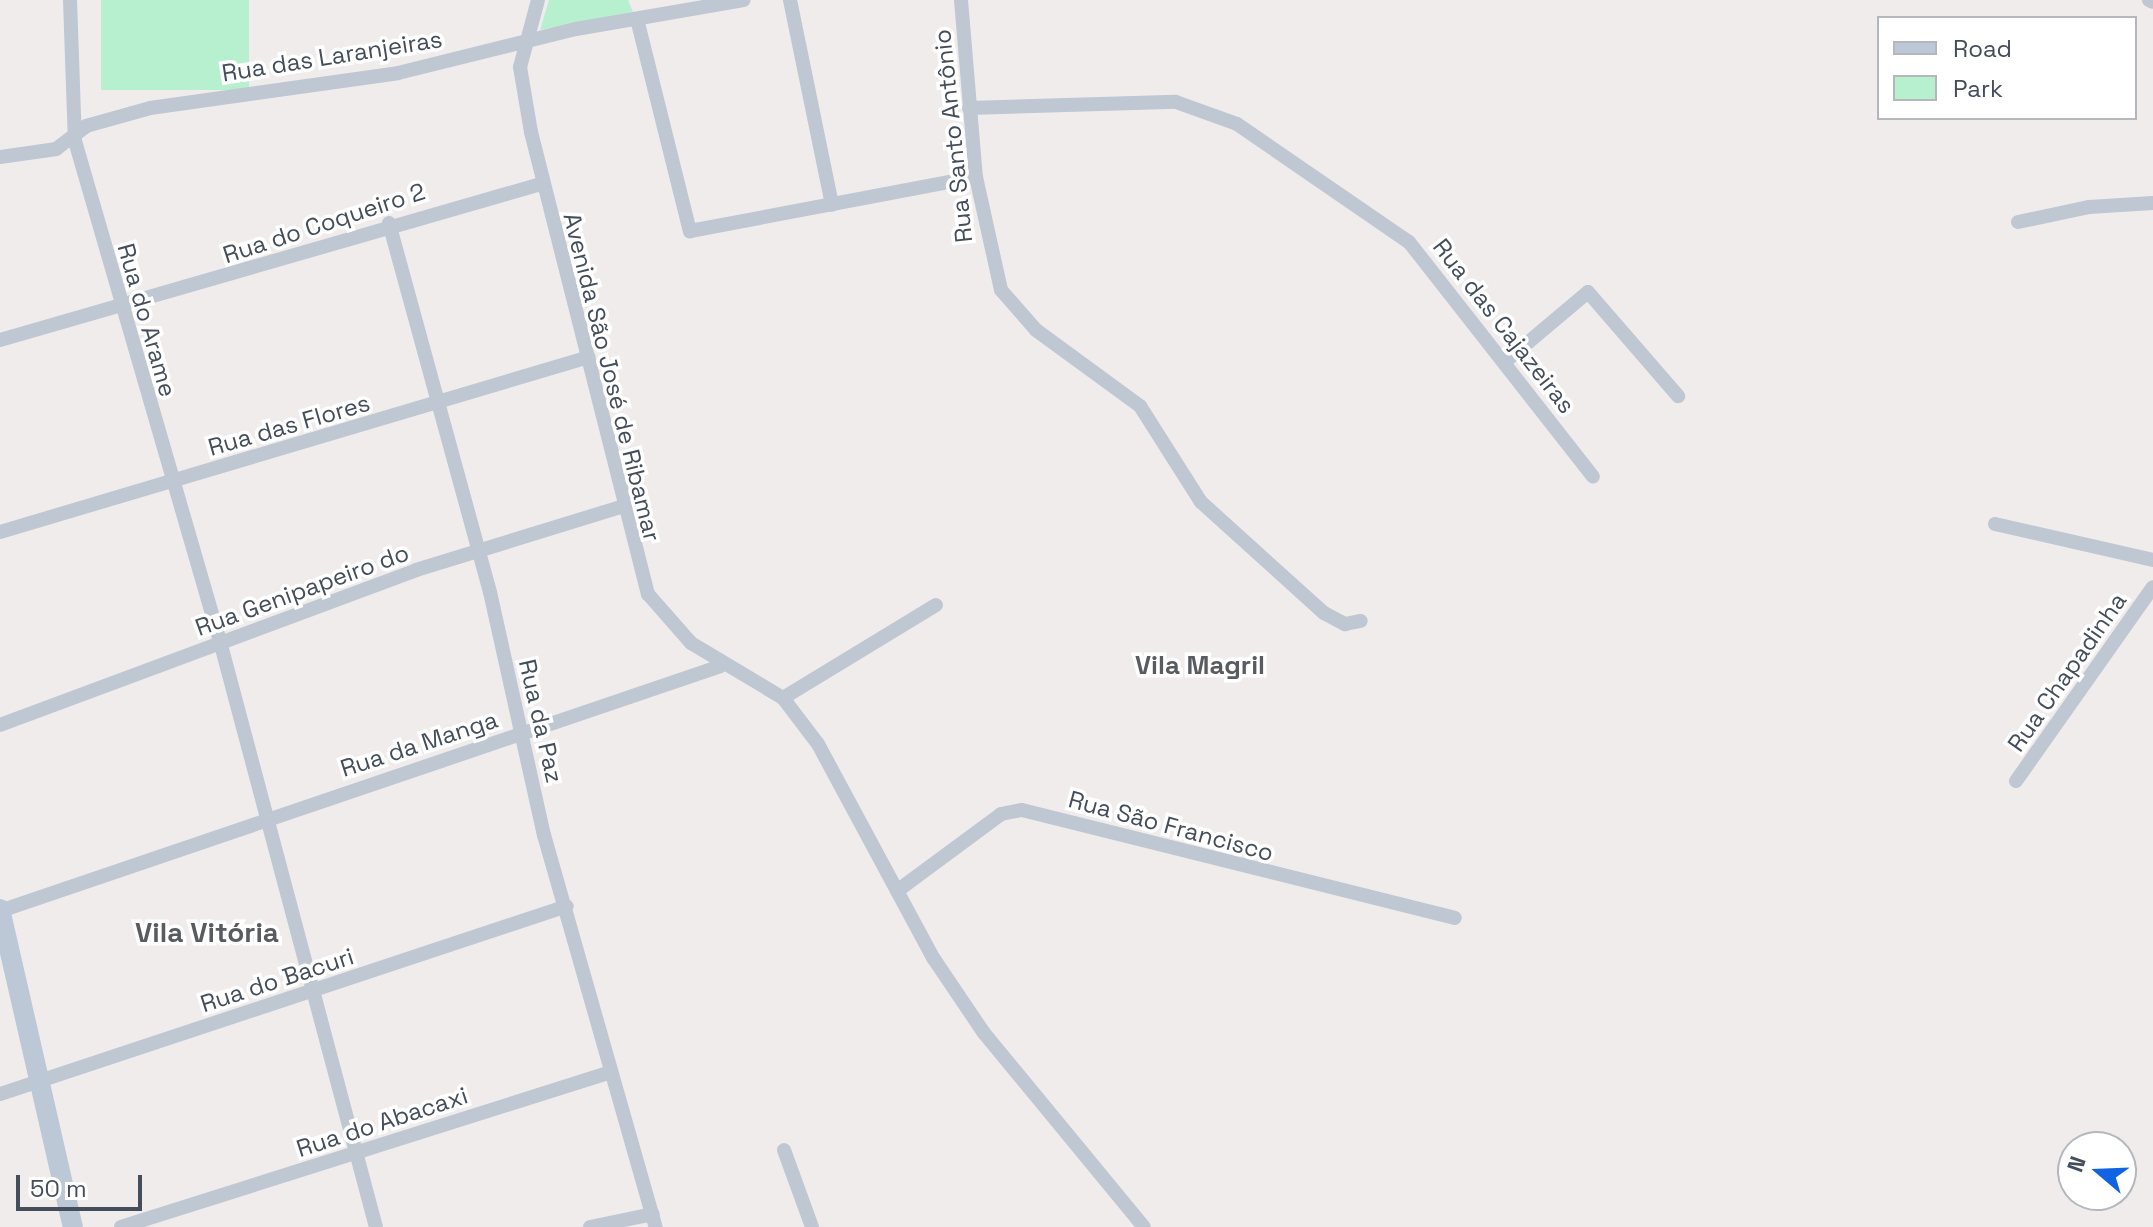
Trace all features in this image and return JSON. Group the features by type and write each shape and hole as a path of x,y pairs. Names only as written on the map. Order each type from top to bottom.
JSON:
{"street":[{"name":"Rua do Arame","path":"70,0 75,141 221,645"},
{"name":"Avenida São José de Ribamar","path":"538,0 523,43 520,67 541,184 589,357 648,594 673,627 721,666 783,698 818,744 897,891 984,1033 1144,1227"},
{"name":"Rua das Laranjeiras","path":"75,141 86,126 150,108 398,73 523,43 744,0"},
{"path":"790,0 832,205"},
{"name":"Rua Santo Antônio","path":"961,0 976,177 990,260 1014,307 1140,406 1190,488 1221,520 1324,613 1345,624 1361,621"},
{"path":"637,19 690,231 976,177"},
{"name":"Rua das Cajazeiras","path":"969,108 1154,101 1210,111 1301,164 1409,242 1506,361 1593,477"},
{"path":"0,157 75,141"},
{"name":"Rua do Coqueiro 2","path":"0,340 122,310 389,223 541,184"},
{"path":"2018,222 2089,207 2153,203"},
{"name":"Rua da Paz","path":"389,223 478,551 522,734 611,1072 655,1221"},
{"path":"1506,361 1588,292 1678,396"},
{"name":"Rua das Flores","path":"0,532 438,406 589,357"},
{"name":"Rua Genipapeiro do","path":"0,725 478,551 624,506"},
{"name":"Rua Chapadinha","path":"1995,524 2153,560"},
{"name":"Rua Chapadinha","path":"2016,781 2153,587"},
{"path":"783,698 936,605"},
{"path":"221,645 359,1153 376,1227"},
{"name":"Rua da Manga","path":"0,910 266,817 721,666"},
{"name":"Rua São Francisco","path":"897,891 1001,814 1022,810 1455,918"},
{"name":"Rua do Bacuri","path":"0,1094 40,1084 567,906"},
{"path":"0,910 6,961 40,1084 73,1227"},
{"name":"Rua do Abacaxi","path":"121,1227 611,1072"},
{"path":"784,1150 812,1227"},
{"path":"590,1227 655,1221"}],"green space":[{"path":"101,0 249,0 249,90 101,90"},
{"path":"549,0 628,0 633,12 540,30"}],"district":[{"name":"Vila Magril","path":"1200,666"},
{"name":"Vila Vitória","path":"207,932"}]}
